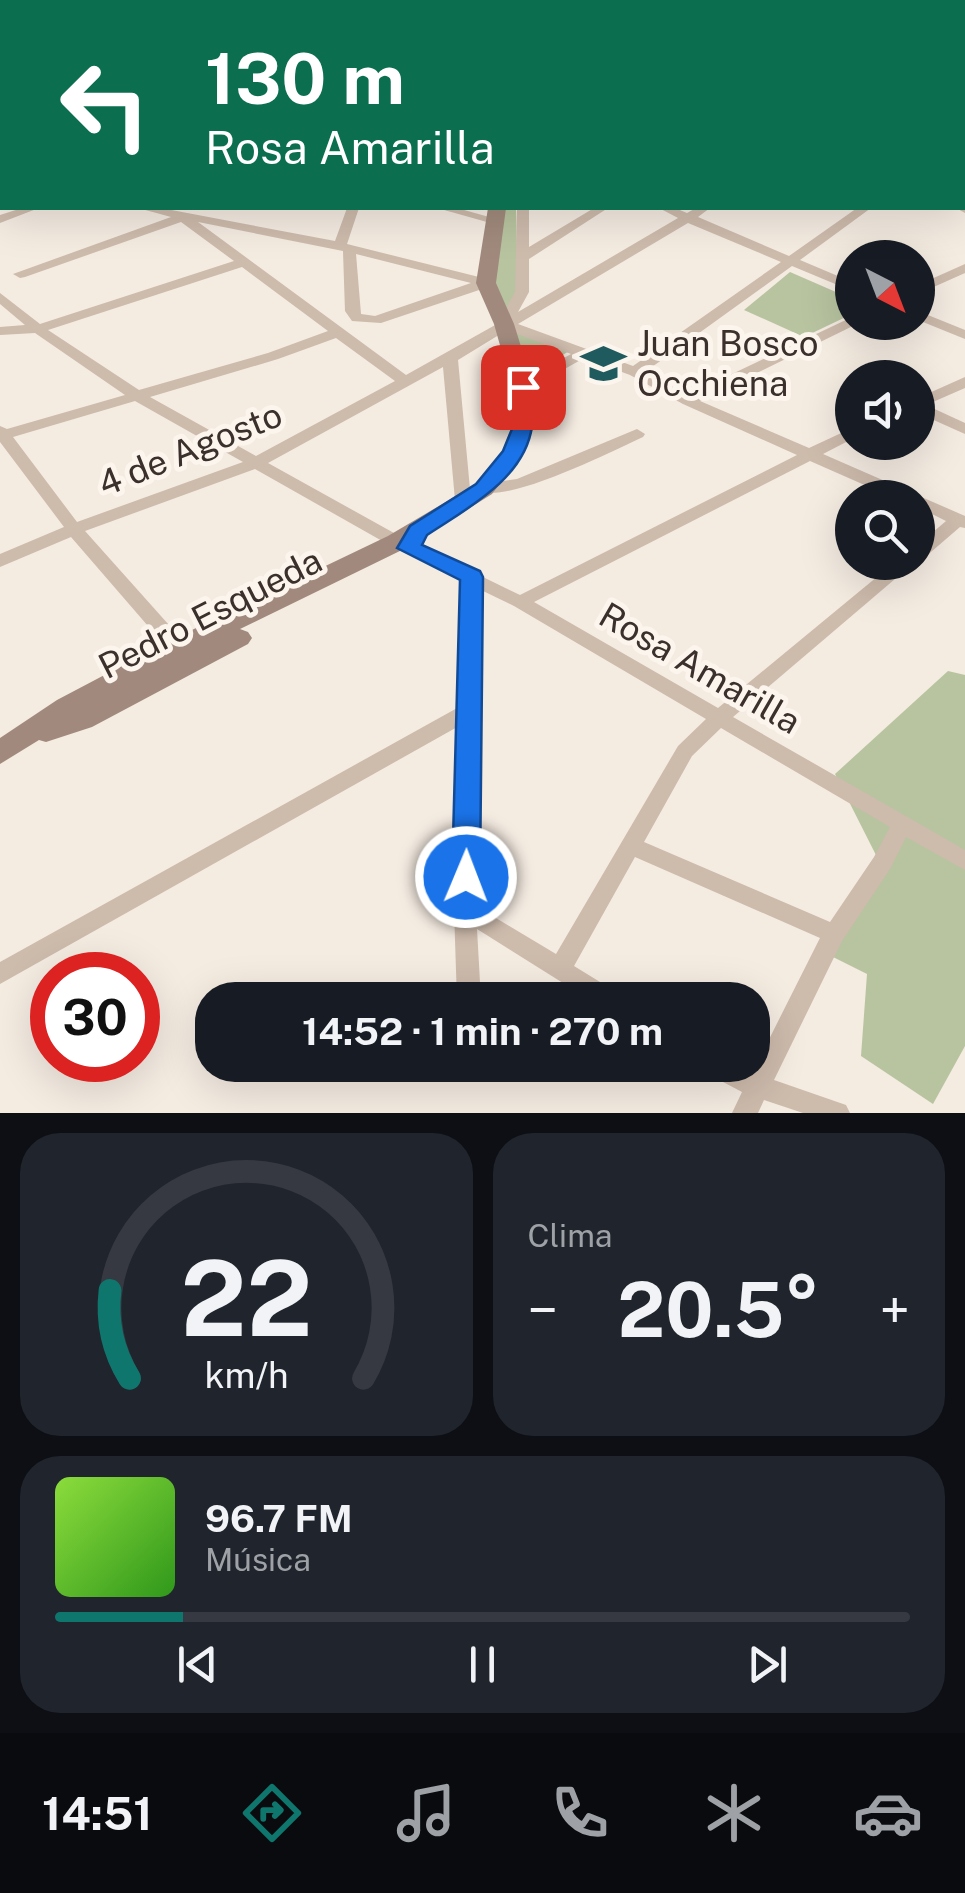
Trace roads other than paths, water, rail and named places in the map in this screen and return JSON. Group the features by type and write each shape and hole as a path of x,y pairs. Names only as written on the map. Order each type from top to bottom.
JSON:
{"street":[{"path":"0,219 27,210"},
{"path":"153,210 344,247 486,283"},
{"path":"353,210 344,247 352,311 358,318 376,320 486,283"},
{"path":"461,210 496,214 486,283"},
{"path":"522,210 522,292 504,324 635,372 688,400 870,480"},
{"path":"524,256 599,210"},
{"path":"669,210 835,280"},
{"name":"4 de Agosto","path":"0,561 74,529 253,464 450,358 701,210"},
{"path":"635,372 862,210"},
{"path":"183,217 404,380"},
{"path":"20,274 183,217"},
{"path":"0,331 38,328 245,262"},
{"path":"935,282 965,268"},
{"name":"Pedro Esqueda","path":"11,746 82,720 184,655 378,570 408,540 462,500 484,489 513,452 522,429 523,387 504,324 486,283"},
{"name":"Rosa Amarilla","path":"0,296 38,328 134,394 253,464 408,540 520,602 965,860"},
{"path":"935,322 965,334"},
{"path":"688,400 835,329"},
{"path":"184,655 74,529 2,434 274,356 338,332"},
{"path":"523,387 583,353"},
{"path":"450,358 462,500"},
{"path":"935,397 965,382"},
{"path":"935,414 965,429"},
{"path":"484,489 521,484 637,434"},
{"path":"520,602 835,441"},
{"path":"935,510 962,522 935,542"},
{"path":"468,982 465,910 472,577"},
{"path":"560,969 685,751 720,716 885,580"},
{"path":"0,974 469,710"},
{"path":"744,1113 834,934 882,863 902,824"},
{"path":"631,846 834,934"},
{"path":"465,910 581,982"},
{"path":"750,1082 836,1113"}],"place":[{"name":"Juan Bosco Occhiena","path":"604,363"}]}
